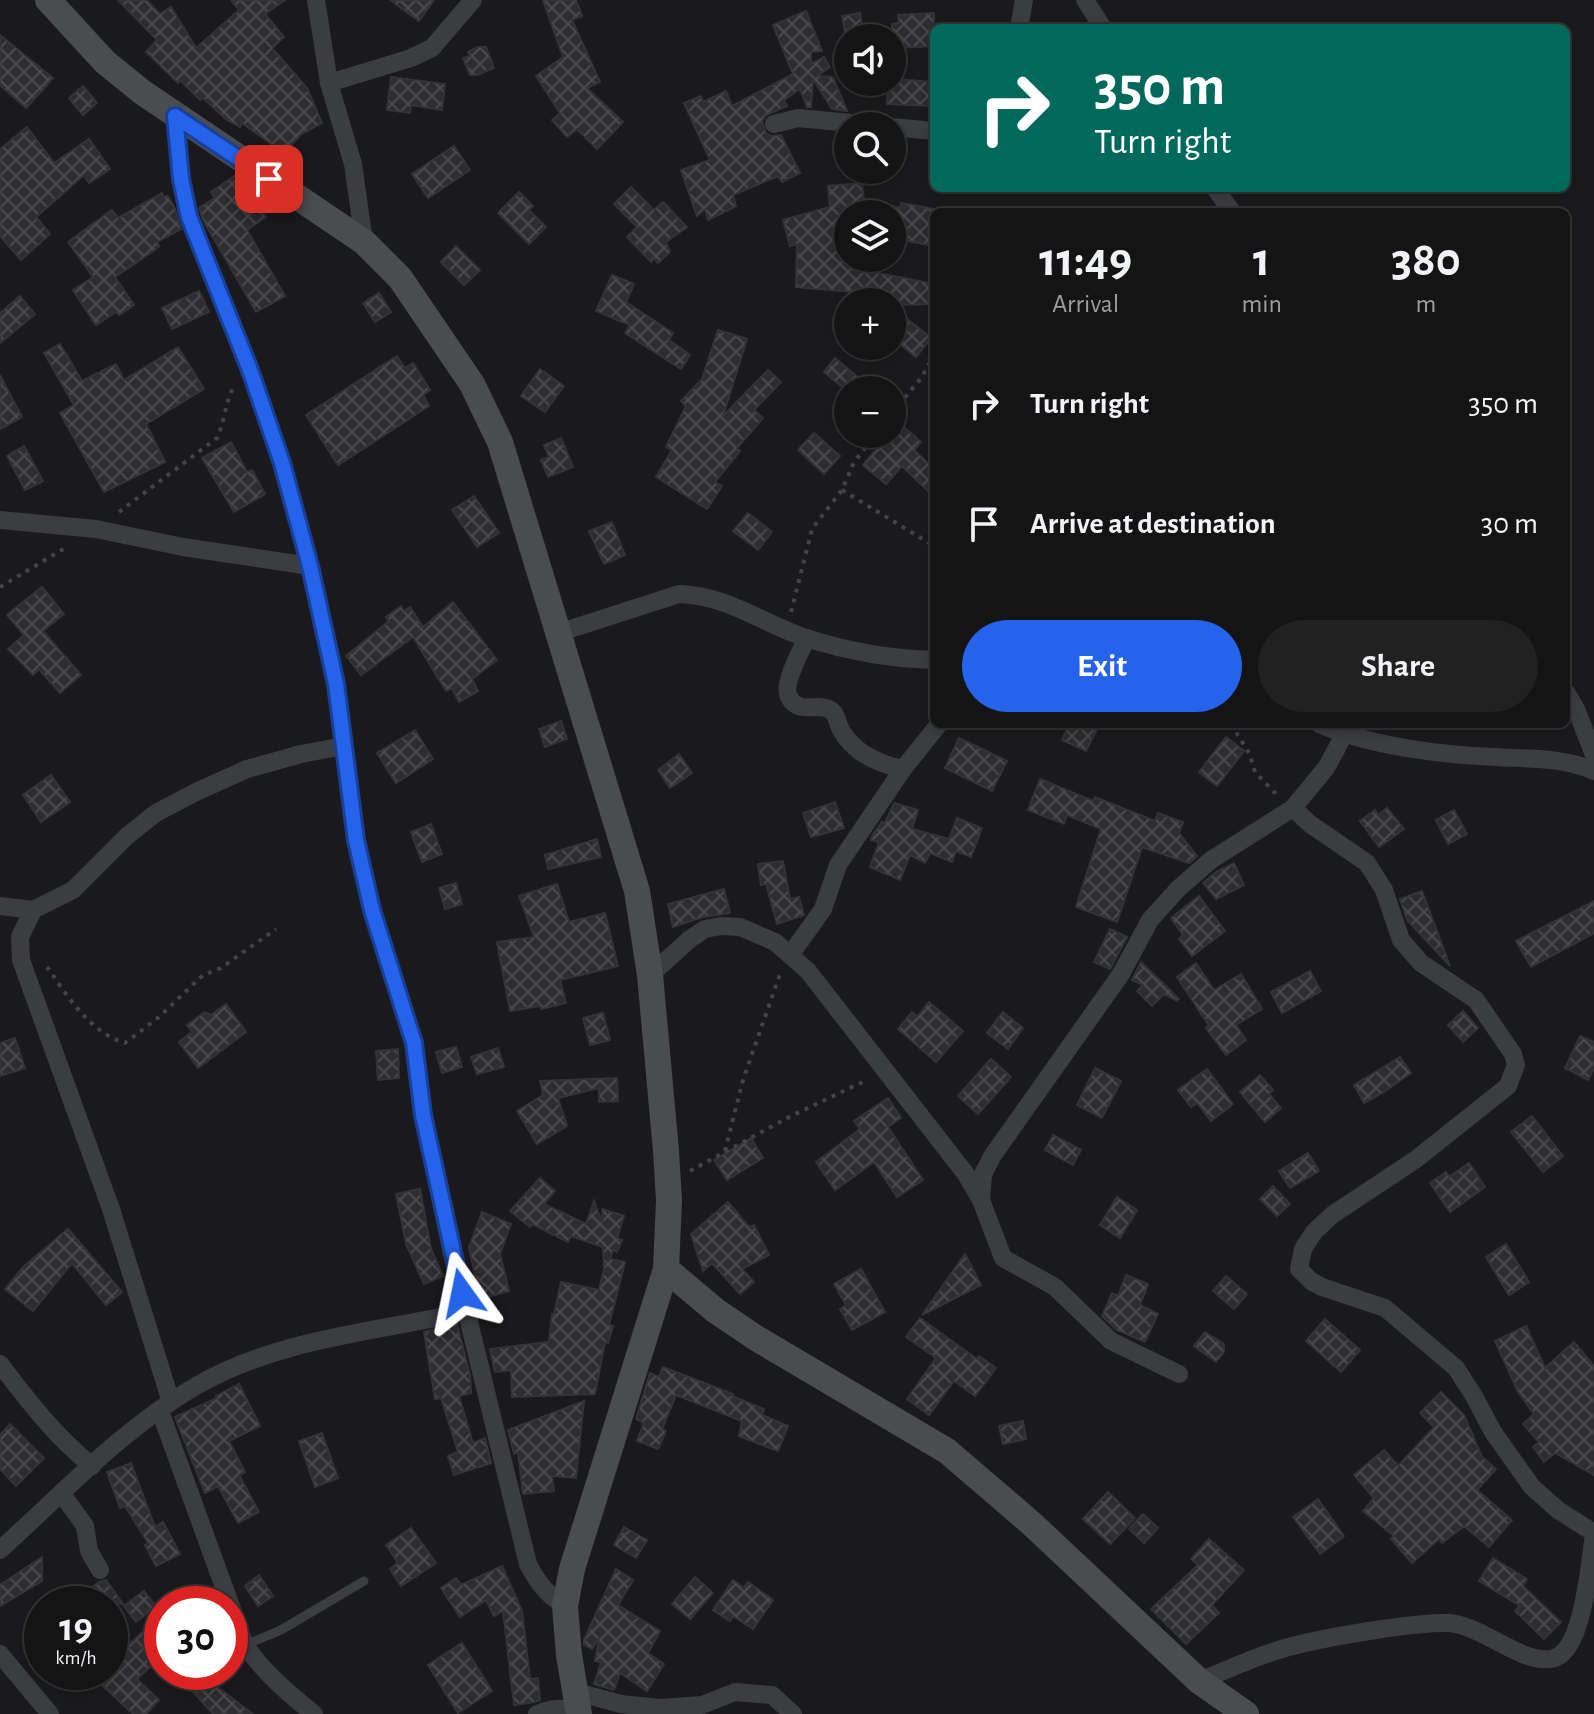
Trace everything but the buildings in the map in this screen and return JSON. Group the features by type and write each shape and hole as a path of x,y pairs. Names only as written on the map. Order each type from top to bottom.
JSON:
{"street":[{"path":"48,0 105,62 175,116 364,242 400,278 472,384 500,442 601,767 637,891 650,975 669,1212 666,1269 572,1569 565,1606 578,1707"},
{"path":"316,0 329,83 353,164 364,242"},
{"path":"329,83 411,58 432,48 473,0"},
{"path":"1020,24 1024,0"},
{"path":"1085,0 1100,24"},
{"path":"175,116 181,179 189,217 250,370 282,463 310,566 336,684 356,840 372,910 414,1043 423,1115 462,1293 528,1564 549,1596 565,1606"},
{"path":"774,124 798,118 930,130"},
{"path":"0,520 96,529 212,552 310,566"},
{"path":"558,633 679,594 714,598 807,638 862,652 930,660"},
{"path":"807,638 787,684 788,696 797,706 828,709 835,713 847,739 870,759 903,769"},
{"path":"1570,699 1594,755"},
{"path":"791,954 823,909 838,865 903,769 936,728"},
{"path":"1328,728 1344,735 1457,753 1563,761 1594,771"},
{"path":"981,1200 983,1174 993,1155 1121,974 1150,920 1178,889 1211,860 1293,808 1326,768 1344,735"},
{"path":"0,906 33,910 73,890 127,836 156,813 196,792 247,769 344,746"},
{"path":"1199,1681 1284,1648 1410,1625 1448,1623 1469,1626 1530,1657 1544,1659 1558,1656 1568,1648 1576,1633 1594,1535 1532,1487 1499,1442 1456,1368 1385,1308 1369,1300 1322,1287 1299,1269 1303,1249 1314,1232 1332,1215 1406,1167 1508,1086 1516,1065 1513,1054 1476,1000 1421,963 1401,940 1376,874 1353,852 1310,824 1293,808"},
{"path":"33,910 20,937 21,960 111,1209 166,1406 225,1586"},
{"path":"650,975 690,939 705,929 721,926 740,927 759,933 791,954 808,971 965,1173 981,1200 1003,1258 1055,1287 1111,1341 1179,1374"},
{"path":"666,1269 716,1311 756,1338 947,1451 1032,1524 1199,1681 1246,1714"},
{"path":"0,1550 92,1466 166,1406 196,1386 240,1365 281,1351 452,1313 458,1308 462,1293"},
{"path":"0,1364 32,1408 92,1466"},
{"path":"62,1494 85,1526 89,1551 100,1570"},
{"path":"248,1649 277,1684 314,1714"},
{"path":"0,1654 50,1714"},
{"path":"537,1714 550,1709 621,1704 659,1708 702,1705 735,1692 772,1695 793,1714"}],"lane":[{"path":"248,1644 281,1630 364,1581"}],"path":[{"path":"906,396 930,362"},
{"path":"0,587 96,529 217,438 223,425 227,399 235,384 250,370"},
{"path":"786,630 802,579 812,529 842,490 854,462 865,448"},
{"path":"842,490 930,544"},
{"path":"1233,728 1249,753 1260,780 1293,808"},
{"path":"46,965 76,1008 111,1039 125,1043 159,1017 203,975 221,968 276,929"},
{"path":"725,1151 743,1080 768,1005 791,954"},
{"path":"667,1180 697,1168 791,1116 887,1071"}],"route":[{"path":"269,179 175,116 181,179 189,217 250,370 282,463 310,566 336,684 356,840 372,910 414,1043 423,1115 462,1293"}]}
